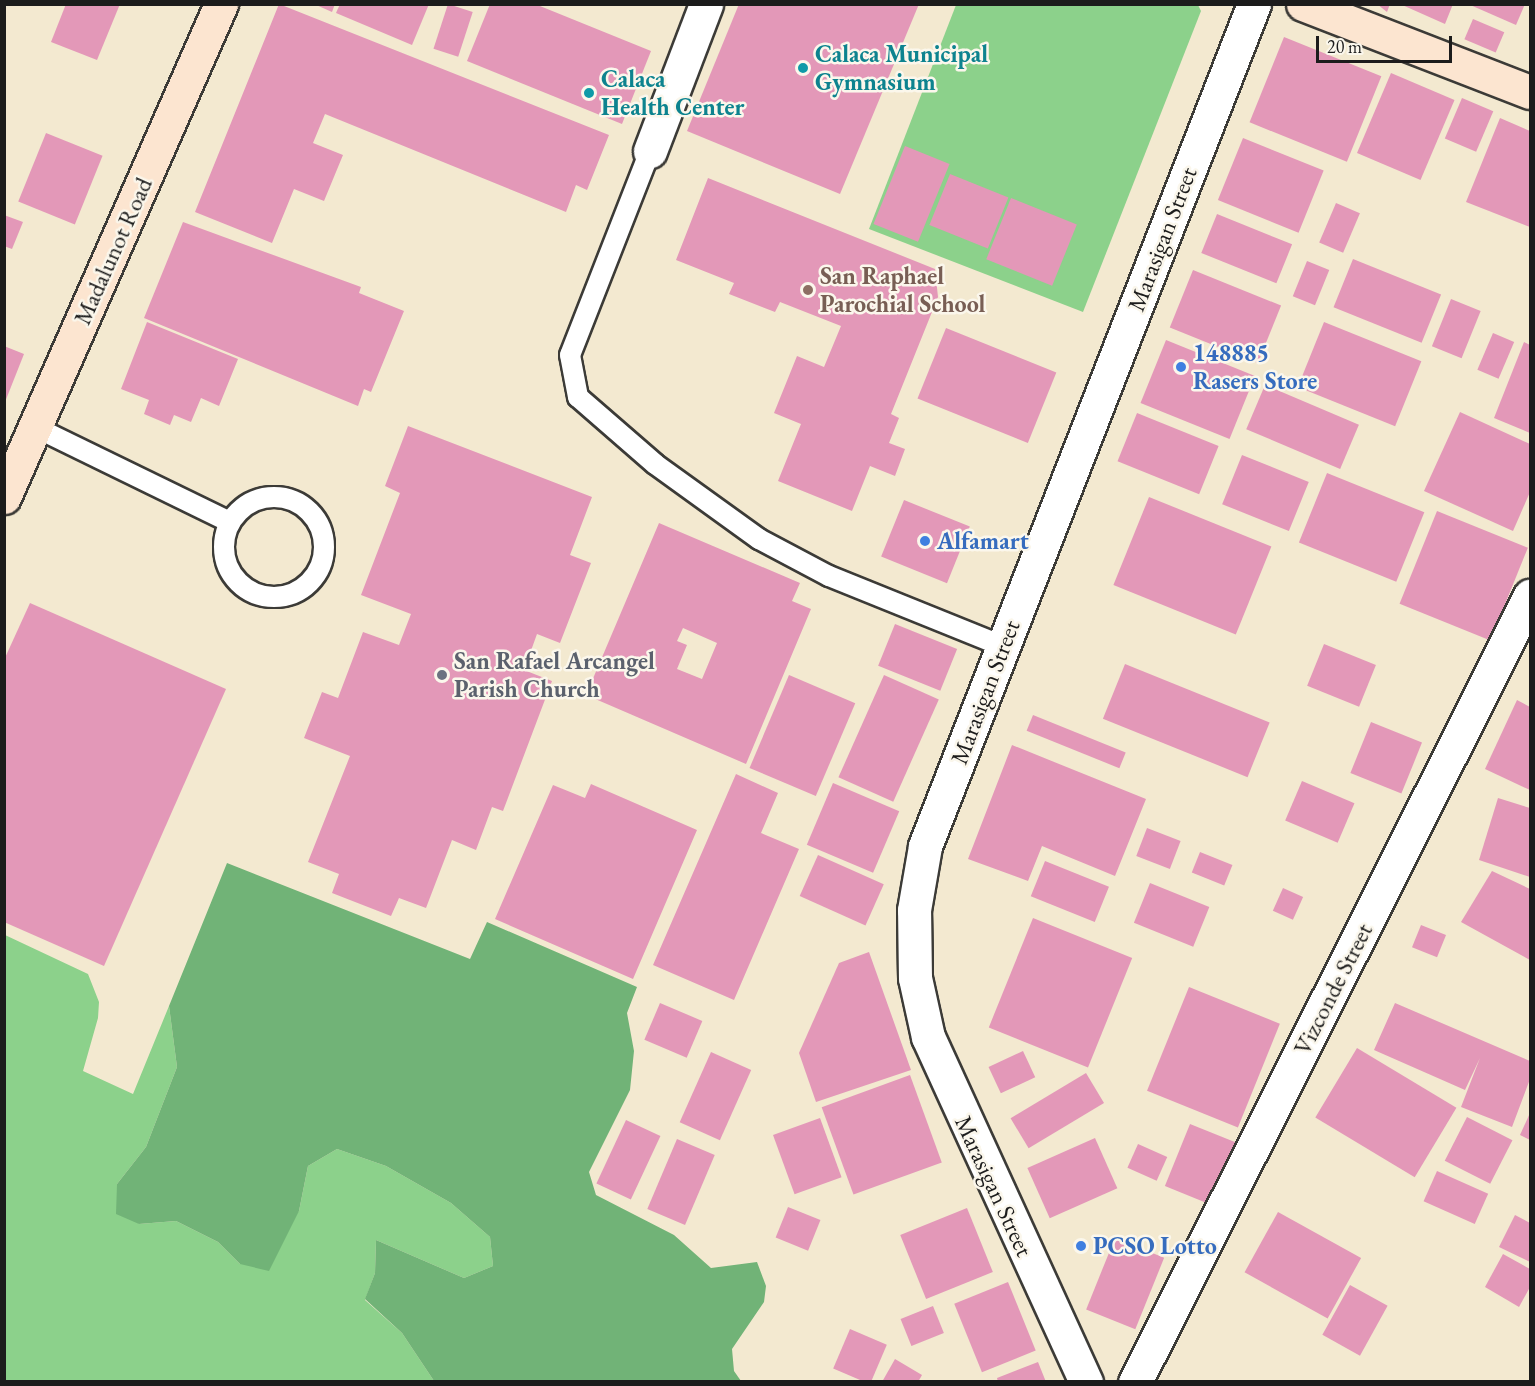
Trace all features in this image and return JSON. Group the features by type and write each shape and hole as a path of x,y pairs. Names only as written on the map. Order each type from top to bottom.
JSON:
{"main road":[{"name":"Madalunot Road","path":"4,497 221,4"},
{"path":"1303,4 1530,92"}],"street":[{"path":"650,151 706,4"},
{"name":"Marasigan Street","path":"1086,1382 943,1078 915,978 914,910 925,846 1254,4"},
{"name":"Vizconde Street","path":"1135,1382 1530,596"}],"lane":[{"path":"650,151 570,355 569,372 578,397 592,411 691,491 800,561 1002,646"},
{"path":"35,427 230,522"},
{"path":"291,499 317,520 324,537 320,568 311,581 283,597 252,591 238,582 224,553 230,522 256,500 291,499"}],"green space":[{"path":"956,5 1198,5 1201,11 1083,312 869,229"},
{"path":"227,863 470,959 487,922 637,987 627,1013 634,1051 630,1090 589,1172 596,1195 674,1235 711,1268 757,1262 766,1286 764,1302 732,1349 734,1371 741,1381 434,1381 402,1333 365,1299 375,1273 376,1240 464,1278 493,1266 490,1237 451,1203 386,1166 337,1149 308,1166 299,1211 269,1271 240,1264 218,1242 176,1221 139,1224 116,1214 117,1184 146,1147 177,1067 169,1006"},
{"path":"5,935 88,974 99,1002 98,1018 83,1071 133,1094 169,1006 177,1067 146,1147 117,1184 139,1224 176,1221 218,1242 240,1264 299,1211 308,1166 337,1149 386,1166 451,1203 490,1237 493,1266 464,1278 376,1240 375,1273 365,1300 402,1333 434,1381 5,1382"}],"building":[{"path":"66,4 120,4 97,60 51,42"},
{"path":"279,4 609,135 587,190 576,185 566,212 325,114 313,143 343,155 324,201 294,189 272,243 195,212"},
{"path":"314,4 335,4 332,12"},
{"path":"340,4 429,4 412,45 336,13"},
{"path":"448,4 473,12 458,57 433,49"},
{"name":"Calaca Health Center","path":"490,4 535,4 651,51 622,124 467,61"},
{"name":"Calaca Municipal Gymnasium","path":"739,4 919,4 840,194 687,131"},
{"path":"1377,4 1390,4 1387,12"},
{"path":"1400,4 1453,4 1445,24"},
{"path":"1468,4 1525,4 1516,25"},
{"path":"1473,19 1504,32 1496,53 1464,39"},
{"path":"1284,37 1381,76 1347,162 1250,122"},
{"path":"1391,73 1455,100 1421,180 1357,153"},
{"path":"1462,98 1493,111 1476,152 1445,139"},
{"path":"1500,118 1530,131 1530,227 1466,202"},
{"path":"46,133 103,156 75,224 18,202"},
{"path":"1243,138 1324,171 1299,233 1218,200"},
{"path":"905,146 950,164 918,242 874,224"},
{"path":"950,174 1008,198 988,249 929,225"},
{"path":"708,178 935,269 938,297 891,414 899,418 889,443 905,449 895,476 870,466 852,511 778,481 801,424 774,413 797,356 824,367 841,326 780,302 775,312 729,294 734,283 676,260"},
{"path":"1011,198 1077,225 1052,286 986,259"},
{"path":"1336,203 1360,213 1343,253 1319,243"},
{"path":"1217,214 1292,244 1276,283 1201,253"},
{"path":"4,215 23,222 12,249 4,246"},
{"path":"183,222 361,287 359,293 404,311 371,392 364,389 358,406 144,318"},
{"path":"1353,259 1441,295 1422,343 1334,307"},
{"path":"1307,261 1329,270 1315,305 1293,296"},
{"path":"1193,270 1281,306 1258,363 1170,327"},
{"path":"1451,299 1481,311 1462,358 1432,346"},
{"path":"147,322 238,359 219,406 201,398 191,422 174,415 170,425 144,414 149,400 121,389"},
{"path":"1324,322 1421,361 1395,426 1298,387"},
{"path":"946,328 1056,373 1028,443 918,398"},
{"path":"1493,333 1514,342 1499,379 1477,370"},
{"path":"1166,340 1255,376 1230,439 1141,403"},
{"path":"1524,342 1530,345 1530,433 1494,418"},
{"path":"4,346 24,354 5,402 4,402"},
{"path":"1265,385 1359,425 1340,469 1246,429"},
{"path":"1460,412 1530,444 1530,492 1513,531 1424,491"},
{"path":"1137,413 1219,446 1199,494 1118,461"},
{"name":"San Rafael Arcangel Parish Church","path":"408,426 592,497 570,555 591,563 560,643 537,634 524,670 552,681 503,811 492,807 476,850 452,840 426,908 399,898 391,916 332,893 339,874 308,862 350,756 304,738 322,692 338,698 363,632 399,645 411,614 361,595 400,493 385,486"},
{"path":"1242,455 1309,482 1289,531 1222,504"},
{"path":"1327,473 1424,512 1396,582 1299,543"},
{"path":"1149,497 1271,546 1236,635 1113,585"},
{"name":"Alfamart","path":"904,500 970,527 947,583 881,557"},
{"path":"1437,511 1528,548 1490,640 1400,604"},
{"path":"659,523 800,583 792,601 811,609 746,764 586,695","holes":["683,628 717,643 702,679 677,669 687,645 677,641"]},
{"path":"30,603 226,689 104,966 4,922 4,660"},
{"path":"895,624 957,649 940,691 878,666"},
{"path":"1324,644 1376,665 1359,707 1307,686"},
{"path":"1125,664 1270,722 1248,777 1103,719"},
{"path":"789,675 855,703 816,796 750,768"},
{"path":"884,675 939,699 893,802 838,777"},
{"path":"1517,700 1530,707 1530,790 1485,769"},
{"path":"1033,715 1126,752 1119,768 1027,731"},
{"path":"1371,722 1422,743 1401,794 1350,773"},
{"path":"1012,745 1146,799 1115,876 1042,846 1028,881 968,859"},
{"path":"736,774 778,793 761,833 799,849 734,1000 653,965"},
{"path":"1302,781 1354,803 1338,843 1285,821"},
{"path":"833,783 899,811 873,873 807,845"},
{"path":"591,784 697,830 633,979 495,919 553,785 585,798"},
{"path":"1498,798 1530,808 1530,877 1479,860"},
{"path":"1147,828 1181,841 1170,869 1136,856"},
{"path":"1200,852 1232,865 1224,886 1192,872"},
{"path":"818,855 884,884 865,925 800,896"},
{"path":"1045,861 1109,887 1095,922 1031,896"},
{"path":"1492,871 1530,889 1530,960 1461,922"},
{"path":"1150,883 1209,907 1193,947 1134,923"},
{"path":"1283,888 1303,897 1293,920 1273,911"},
{"path":"1033,918 1132,958 1088,1067 989,1027"},
{"path":"1421,925 1446,935 1437,957 1412,947"},
{"path":"869,952 911,1070 816,1102 799,1053 839,963"},
{"path":"1189,987 1280,1024 1238,1128 1147,1091"},
{"path":"660,1003 702,1021 687,1058 644,1040"},
{"path":"1395,1003 1530,1061 1530,1079 1512,1127 1461,1107 1480,1058 1465,1090 1374,1050"},
{"path":"1357,1048 1456,1108 1415,1177 1315,1117"},
{"path":"1023,1051 1035,1077 1001,1093 989,1067"},
{"path":"711,1052 751,1070 720,1140 680,1122"},
{"path":"1086,1073 1104,1103 1029,1148 1011,1118"},
{"path":"910,1075 942,1162 853,1195 822,1107"},
{"path":"1530,1113 1530,1140 1520,1135"},
{"path":"1467,1117 1512,1140 1490,1184 1445,1161"},
{"path":"820,1118 842,1177 795,1194 773,1135"},
{"path":"626,1120 660,1136 631,1200 596,1183"},
{"path":"1190,1124 1237,1143 1212,1205 1165,1186"},
{"path":"1095,1138 1117,1188 1050,1218 1027,1168"},
{"path":"677,1139 715,1155 685,1225 647,1209"},
{"path":"1138,1144 1167,1157 1157,1181 1127,1168"},
{"path":"1437,1171 1488,1194 1475,1224 1424,1201"},
{"path":"788,1207 820,1220 808,1251 776,1238"},
{"path":"967,1208 993,1272 926,1299 900,1235"},
{"path":"1278,1212 1361,1258 1328,1318 1245,1272"},
{"path":"1515,1215 1530,1223 1530,1262 1499,1247"},
{"path":"1115,1238 1164,1258 1135,1329 1086,1309"},
{"path":"1503,1254 1530,1269 1530,1287 1519,1307 1485,1287"},
{"path":"1008,1282 1036,1351 982,1372 954,1304"},
{"path":"1350,1285 1388,1306 1360,1356 1322,1335"},
{"path":"933,1306 944,1333 911,1346 901,1319"},
{"path":"850,1329 887,1345 871,1382 865,1382 833,1369"},
{"path":"895,1359 922,1375 918,1382 882,1382"},
{"path":"1038,1362 1046,1382 998,1382 997,1378"}],"place":[{"name":"Calaca Municipal Gymnasium","path":"803,68"},
{"name":"Calaca Health Center","path":"589,93"},
{"name":"San Raphael Parochial School","path":"808,290"},
{"name":"148885 Rasers Store","path":"1181,367"},
{"name":"Alfamart","path":"925,541"},
{"name":"San Rafael Arcangel Parish Church","path":"442,675"},
{"name":"PCSO Lotto","path":"1081,1246"}]}
